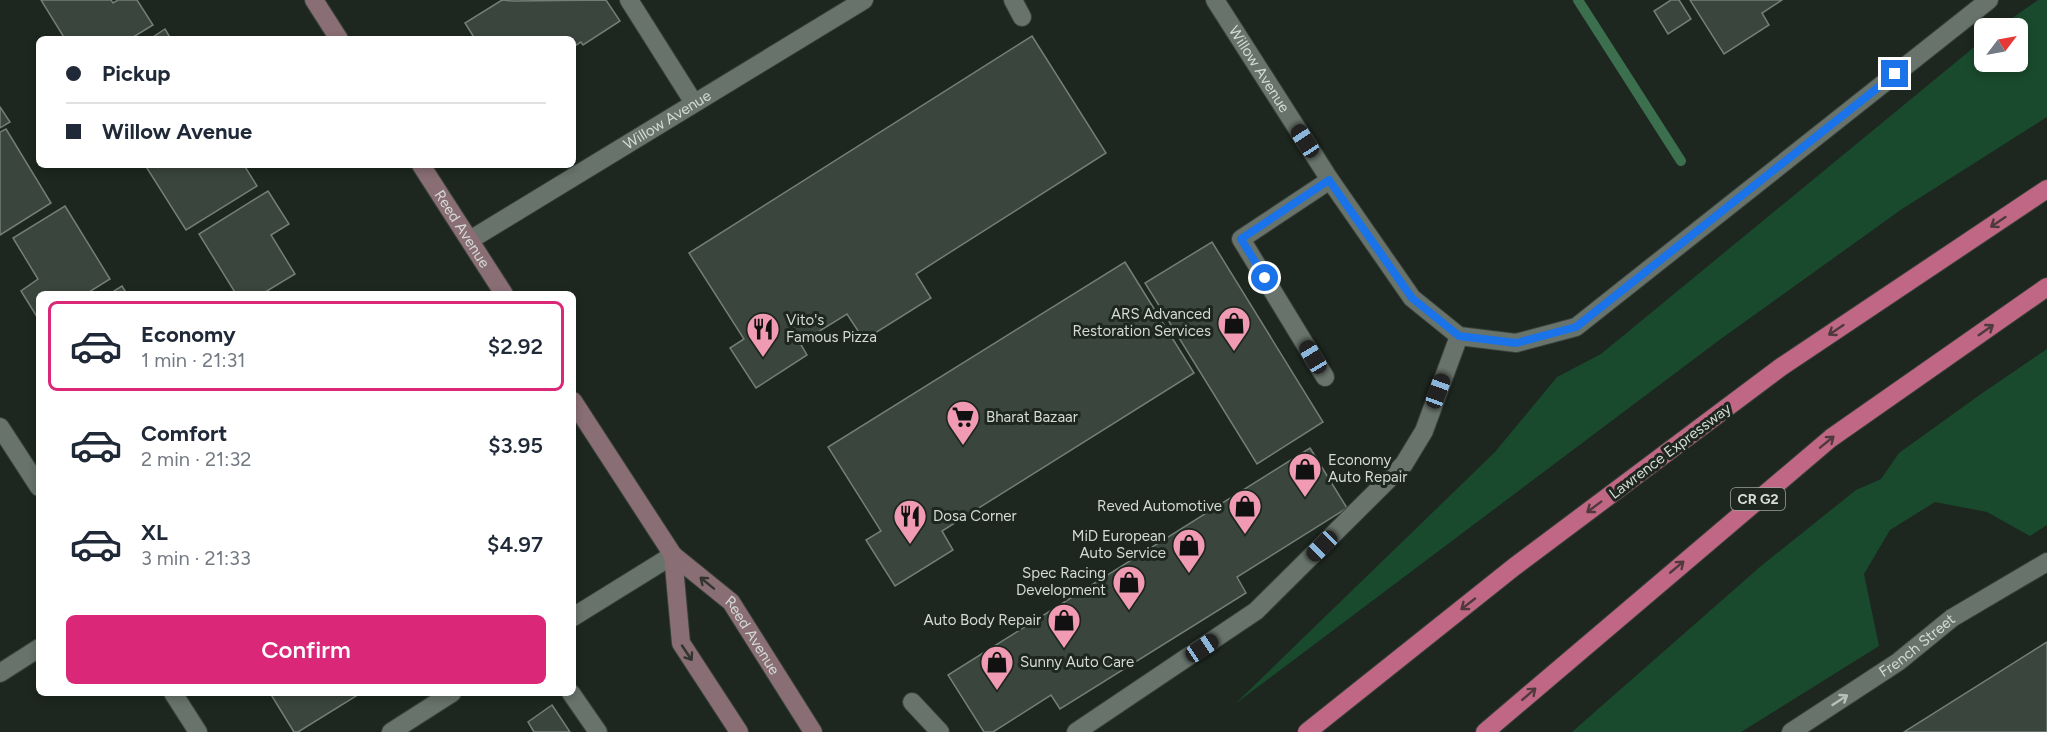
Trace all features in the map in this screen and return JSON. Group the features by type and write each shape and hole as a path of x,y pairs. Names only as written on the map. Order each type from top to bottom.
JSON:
{"highway":[{"name":"Lawrence Expressway","path":"1307,732 1514,567 1781,367 2047,189"},
{"name":"CR G2","path":"1485,732 1832,438 2047,287"}],"main road":[{"path":"314,0 337,36"},
{"name":"Reed Avenue","path":"423,168 502,291"},
{"name":"Reed Avenue","path":"576,406 673,555 731,602 813,732"},
{"name":"Reed Avenue","path":"673,555 681,643 739,732"}],"street":[{"path":"629,0 694,103"},
{"name":"Willow Avenue","path":"470,240 864,0"},
{"path":"1013,0 1022,16"},
{"name":"Willow Avenue","path":"1215,0 1329,180 1412,298 1459,336"},
{"path":"1076,732 1256,611 1404,464 1424,430 1459,336 1516,343 1576,327 1989,0"},
{"path":"1325,377 1241,239 1329,180"},
{"path":"0,427 36,482"},
{"path":"576,615 673,555"},
{"name":"French Street","path":"1791,732 1898,662 1952,618 2047,562"},
{"path":"0,674 36,650"},
{"path":"175,696 198,732"},
{"path":"391,732 447,696"},
{"path":"573,696 597,732"},
{"path":"912,702 940,732"}],"green space":[{"path":"2038,0 2047,0 2047,117 1902,209 1718,341 1235,704 1495,452 1557,377 1601,354 1974,47 1974,72 2028,72 2028,18 2012,18"},
{"path":"2047,349 2047,525 2030,536 1987,512 1935,502 1890,530 1864,574 1879,646 1741,732 1572,732 1761,566 1856,490 1881,479 1899,453"}],"building":[{"path":"41,0 111,0 113,3 118,0 137,0 153,25 135,36 63,36"},
{"path":"502,0 606,0 620,21 583,45 581,42 576,45 576,36 473,36 465,23"},
{"path":"1671,0 1679,0 1691,19 1668,34 1654,11"},
{"path":"1690,0 1782,0 1762,13 1769,25 1724,54"},
{"path":"165,29 169,36 154,36"},
{"path":"1032,36 1106,153 916,274 931,298 864,340 847,314 800,343 807,355 756,388 730,348 744,339 689,253"},
{"path":"0,107 10,122 0,128"},
{"path":"6,129 51,203 0,235 0,132"},
{"path":"147,168 246,168 257,186 186,230"},
{"path":"268,191 289,224 271,235 295,274 267,291 234,291 199,234"},
{"path":"65,206 110,279 91,291 36,291 36,315 21,291 38,279 13,238"},
{"name":"ARS Advanced Restoration Services","path":"1212,242 1323,422 1257,464 1145,283"},
{"path":"1125,262 1194,373 942,531 953,550 895,586 866,540 881,531 828,447"},
{"path":"122,286 125,291 114,291"},
{"path":"1310,448 1347,508 1237,577 1246,593 1060,709 1051,695 993,732 984,732 948,675"},
{"path":"2047,642 2047,732 1904,732"},
{"path":"272,696 356,696 298,732 294,732"},
{"path":"552,705 570,732 534,732 528,722"}],"waterway":[{"path":"1578,0 1681,161"}],"place":[{"name":"ARS Advanced Restoration Services","path":"1234,352"},
{"name":"Vito's Famous Pizza","path":"763,358"},
{"name":"Bharat Bazaar","path":"963,446"},
{"name":"Economy Auto Repair","path":"1305,498"},
{"name":"Reved Automotive","path":"1245,535"},
{"name":"Dosa Corner","path":"910,545"},
{"name":"MiD European Auto Service","path":"1189,574"},
{"name":"Spec Racing Development","path":"1129,611"},
{"name":"Auto Body Repair","path":"1064,649"},
{"name":"Sunny Auto Care","path":"997,691"}],"route":[{"path":"1265,278 1241,239 1329,180 1412,298 1459,336 1516,343 1576,327 1895,74"}]}
